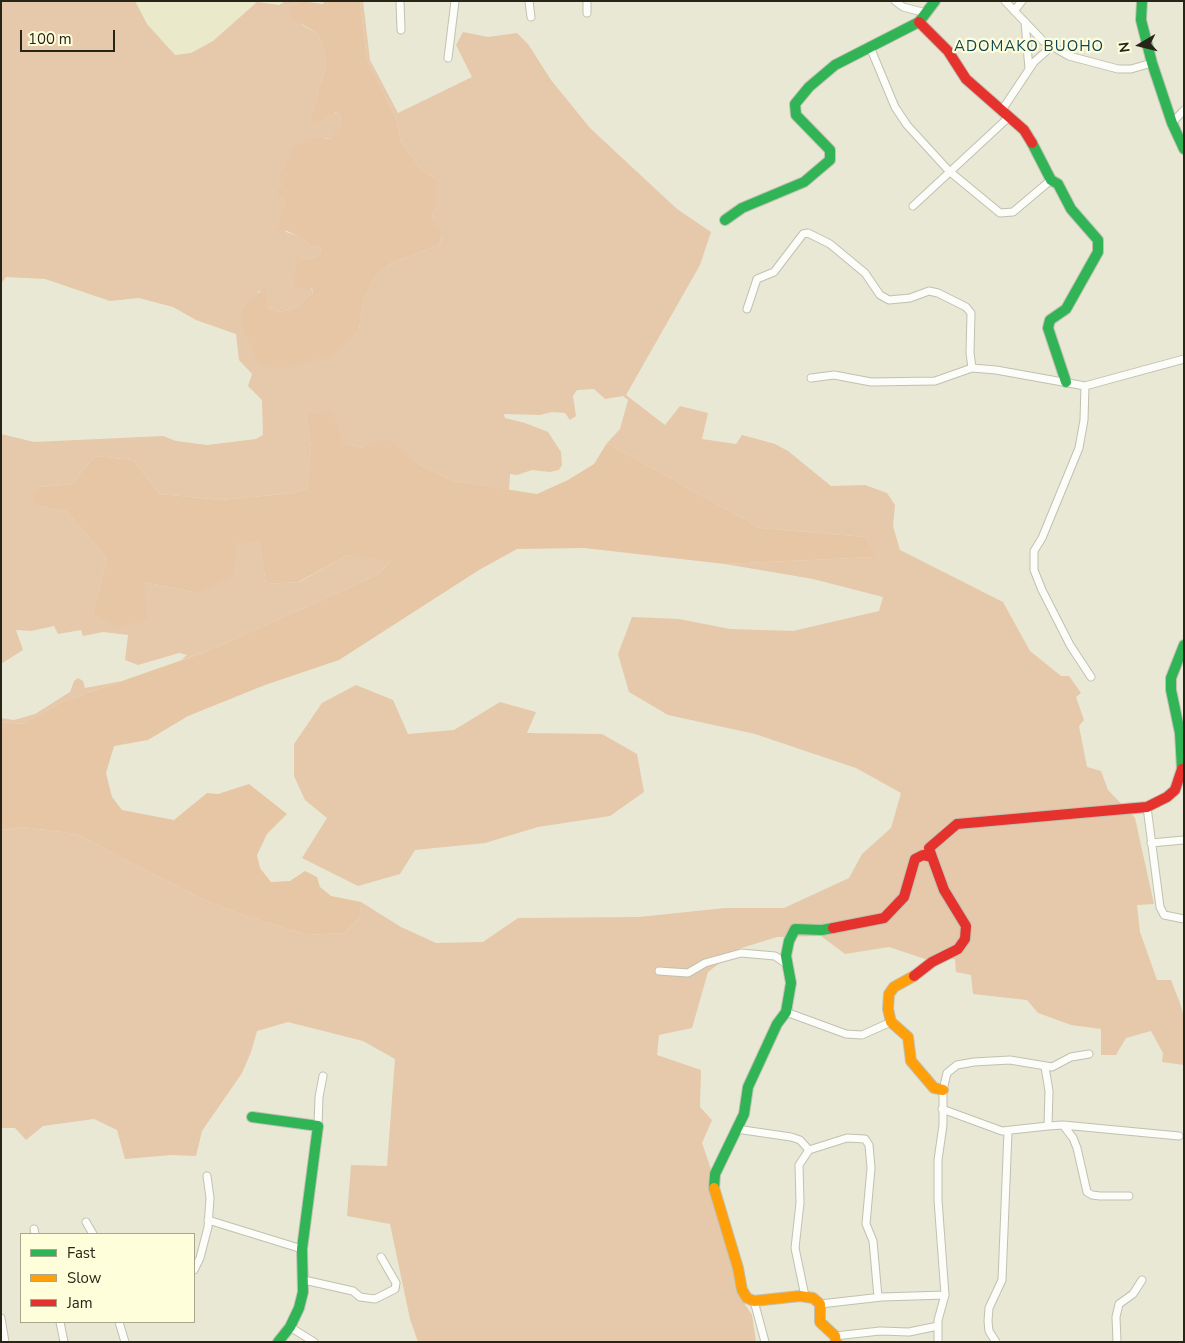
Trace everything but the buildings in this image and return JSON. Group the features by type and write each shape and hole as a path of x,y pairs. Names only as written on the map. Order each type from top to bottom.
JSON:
{"street":[{"path":"400,1 401,30"},
{"path":"448,58 455,1"},
{"path":"529,1 530,17"},
{"path":"587,1 588,13"},
{"path":"895,1 903,7 926,12"},
{"path":"725,220 742,208 804,182 830,160 830,150 796,115 795,104 809,87 835,65 919,22 935,1"},
{"path":"1005,1 1051,46 1068,56 1118,69 1152,63"},
{"path":"1014,11 1022,1"},
{"path":"1142,1 1141,20 1152,63 1172,123 1184,148"},
{"path":"919,22 948,51 966,79 1024,130 1051,180 1058,184 1071,209 1094,234 1098,252 1066,309 1050,320 1048,328 1066,382"},
{"path":"1025,22 1029,70"},
{"path":"913,206 1006,113 1029,70 1051,46"},
{"path":"870,47 895,107 913,132 949,171 1000,213 1013,212 1051,180"},
{"path":"1172,123 1184,110"},
{"path":"746,308 757,279 774,272 803,234 808,233 830,244 865,273 880,295 889,300 938,292 966,307 971,313 970,353 972,368"},
{"path":"811,378 834,376 871,382 935,381 972,368 1085,386 1184,359"},
{"path":"1085,386 1084,420 1079,448 1042,538 1034,552 1032,561 1042,590 1070,645 1091,676"},
{"path":"943,1090 934,1088 924,1078 920,1069 911,1061 908,1037 891,1022 888,1008 889,994 894,987 906,982 932,962 958,949 965,939 966,926 944,890 930,848 956,824 1147,807 1167,797 1175,790 1182,770 1180,733 1170,690 1171,678 1184,646"},
{"path":"1147,807 1160,907 1164,915 1184,919"},
{"path":"1151,843 1184,840"},
{"path":"932,857 923,854 915,859 904,897 893,911 884,918 822,930 795,929 789,941 786,956 791,984 786,1012 777,1024 774,1034 764,1050 748,1086 744,1114 714,1174 713,1184 738,1268 742,1290 747,1298 754,1301 805,1296 820,1304 878,1297 945,1295"},
{"path":"659,971 688,973 705,963 740,953 775,956 788,964"},
{"path":"786,1012 846,1034 862,1034 891,1022"},
{"path":"938,1342 938,1326 945,1295 937,1187 943,1090 947,1073 957,1065 1010,1060 1045,1067 1060,1065 1071,1057 1089,1054"},
{"path":"1045,1067 1049,1091 1048,1126"},
{"path":"278,1342 290,1328 299,1308 304,1280 302,1249 323,1076"},
{"path":"942,1109 979,1124 1008,1132 1048,1126 1063,1126 1179,1136"},
{"path":"252,1117 318,1126"},
{"path":"1063,1126 1077,1148 1087,1192 1100,1196 1129,1196"},
{"path":"736,1129 791,1137 800,1140 809,1150"},
{"path":"996,1342 989,1331 988,1321 989,1308 1002,1280 1008,1132"},
{"path":"805,1296 795,1248 800,1203 799,1166 809,1150 841,1138 868,1141 871,1168 866,1224 873,1241 878,1297"},
{"path":"195,1268 200,1258 208,1220 210,1198 207,1176"},
{"path":"208,1220 302,1249"},
{"path":"86,1222 92,1233"},
{"path":"304,1280 353,1291 360,1297 375,1299 395,1289 396,1283 381,1257"},
{"path":"1117,1342 1116,1317 1119,1304 1133,1294 1142,1280"},
{"path":"754,1301 765,1342"},
{"path":"820,1304 820,1322 835,1339 880,1331 909,1332 938,1326"},
{"path":"1,1318 5,1342"},
{"path":"60,1323 64,1342"},
{"path":"119,1323 125,1342"},
{"path":"290,1328 314,1342"}],"shaded area":[{"path":"1,1 135,1 147,24 175,55 191,53 213,41 257,2 279,5 286,1 302,1 293,5 302,25 318,34 323,46 326,65 311,116 321,122 334,112 340,115 341,126 336,135 331,139 325,138 283,185 280,195 285,202 281,220 286,232 296,235 310,245 319,245 321,251 317,257 301,260 313,293 292,310 276,312 267,307 267,292 259,291 255,298 242,308 359,330 363,301 375,277 391,263 439,245 442,236 432,216 436,203 436,179 420,168 401,142 396,118 367,59 360,1 363,1 370,60 398,113 472,77 456,45 463,32 488,37 517,33 528,44 551,80 590,128 677,209 711,232 700,265 626,395 665,425 680,406 708,413 702,439 736,444 742,435 775,444 788,451 831,486 865,485 887,493 895,505 893,526 900,550 1003,602 1030,651 1061,676 1069,676 1081,693 1076,697 1084,720 1079,726 1087,767 1101,771 1108,790 1135,818 1154,904 1137,905 1140,932 1157,980 1171,980 1180,1003 1184,1017 1184,1065 1162,1062 1163,1053 1151,1031 1126,1038 1116,1055 1101,1055 1101,1029 1071,1025 1038,1013 1027,1000 973,994 971,975 956,972 955,959 928,960 889,947 845,954 821,936 777,937 738,949 708,972 692,1028 659,1035 657,1055 701,1070 700,1107 712,1120 702,1143 712,1172 739,1295 752,1315 756,1342 418,1342 410,1319 390,1224 347,1216 351,1165 387,1166 395,1059 363,1041 288,1022 257,1031 242,1073 202,1131 196,1156 171,1155 125,1159 117,1130 94,1119 43,1126 26,1140 15,1128 1,1128 1,830 22,827 76,834 204,900 249,917 308,935 344,933 360,917 361,902 401,927 436,943 483,942 518,918 639,917 725,908 784,908 849,878 862,854 891,828 901,793 856,768 755,734 668,715 629,692 618,654 632,617 679,619 730,629 793,631 879,611 883,597 813,579 725,564 874,557 866,537 760,528 607,443 620,429 628,400 623,396 605,399 594,389 577,390 573,396 576,416 570,420 565,413 552,412 540,415 504,414 505,418 548,432 561,452 562,465 559,470 550,472 532,470 517,475 510,474 509,490 453,481 418,464 387,440 362,448 343,443 306,414 311,447 307,488 294,493 221,500 160,494 133,460 95,456 72,484 41,487 36,505 67,512 107,558 93,613 144,582 198,593 236,544 259,540 266,584 299,582 348,555 392,560 377,575 208,651 181,660 187,655 179,653 138,665 125,660 128,635 103,632 83,636 81,630 58,634 54,626 31,631 16,630 23,650 1,664 1,434 34,442 163,436 176,441 207,445 256,439 263,435 262,400 248,386 252,374 239,360 236,334 196,320 173,307 139,298 110,301 45,279 6,277 1,284"},
{"path":"135,1 286,1 279,5 257,2 213,41 191,53 175,55 147,24"},
{"path":"302,1 323,4 324,1 360,1 367,59 396,118 401,142 420,168 436,179 436,204 432,216 442,235 439,245 391,263 375,277 363,301 359,330 330,356 280,368 259,363 242,326 242,308 263,289 267,292 267,307 276,312 292,310 313,293 312,288 299,289 295,286 296,267 301,260 317,257 321,251 319,245 310,245 296,235 278,227 285,202 277,192 283,185 279,177 295,146 314,138 331,139 341,126 340,115 335,112 321,122 314,121 311,116 326,65 323,46 318,34 292,18 289,12 293,5"},
{"path":"333,413 343,443 362,448 387,439 418,464 453,481 537,494 568,480 594,464 607,443 760,528 866,537 875,557 725,564 584,548 517,549 479,570 339,660 265,685 188,716 148,740 114,746 106,773 112,797 122,810 174,820 207,793 218,794 249,784 287,814 267,834 257,855 260,868 271,882 290,881 305,871 317,877 320,887 331,896 361,902 360,917 344,933 308,935 249,917 204,900 76,834 22,827 1,830 1,722 23,724 62,702 208,651 377,575 391,561 348,555 298,582 266,584 259,541 237,544 232,577 198,593 144,582 147,619 117,627 93,613 107,558 67,512 36,505 32,497 41,487 72,484 95,456 133,460 160,494 221,500 294,493 307,488 311,447 306,414"},
{"path":"78,678 83,681 85,688 122,681 62,702 23,724 1,722 1,718 14,720 35,714 70,692 74,681"},
{"path":"356,685 393,700 408,734 454,730 500,702 536,712 527,733 602,734 637,754 644,792 610,816 538,827 485,843 415,850 400,874 358,886 302,858 327,818 305,800 294,776 294,744 322,703"}],"traffic: fast":[{"path":"725,220 742,208 804,182 830,160 830,150 796,115 795,104 809,87 835,65 919,22 935,1"},
{"path":"1142,1 1141,20 1152,63 1172,123 1184,149"},
{"path":"1032,143 1051,180 1058,184 1071,209 1098,240 1098,252 1066,309 1050,320 1048,328 1066,382"},
{"path":"1182,769 1180,733 1171,690 1171,678 1184,645"},
{"path":"714,1188 715,1174 744,1114 748,1087 777,1024 786,1012 791,983 786,956 789,941 795,929 822,930 833,928"},
{"path":"252,1117 318,1126 302,1249 303,1292 299,1308 290,1327 278,1342"}],"traffic: slow":[{"path":"914,976 894,987 889,994 888,1009 891,1022 908,1037 911,1061 934,1088 943,1090"},
{"path":"714,1188 738,1268 742,1290 747,1298 754,1301 800,1296 813,1298 820,1304 820,1322 835,1336 836,1342"}],"traffic: jam":[{"path":"919,22 948,51 966,79 1024,130 1032,143"},
{"path":"932,857 929,848 957,824 1147,807 1167,797 1175,790 1182,769"},
{"path":"833,928 884,918 904,897 915,859 923,855 932,857 944,890 966,926 965,939 958,949 932,962 914,976"}],"district":[{"name":"ADOMAKO BUOHO","path":"1029,47"}]}
